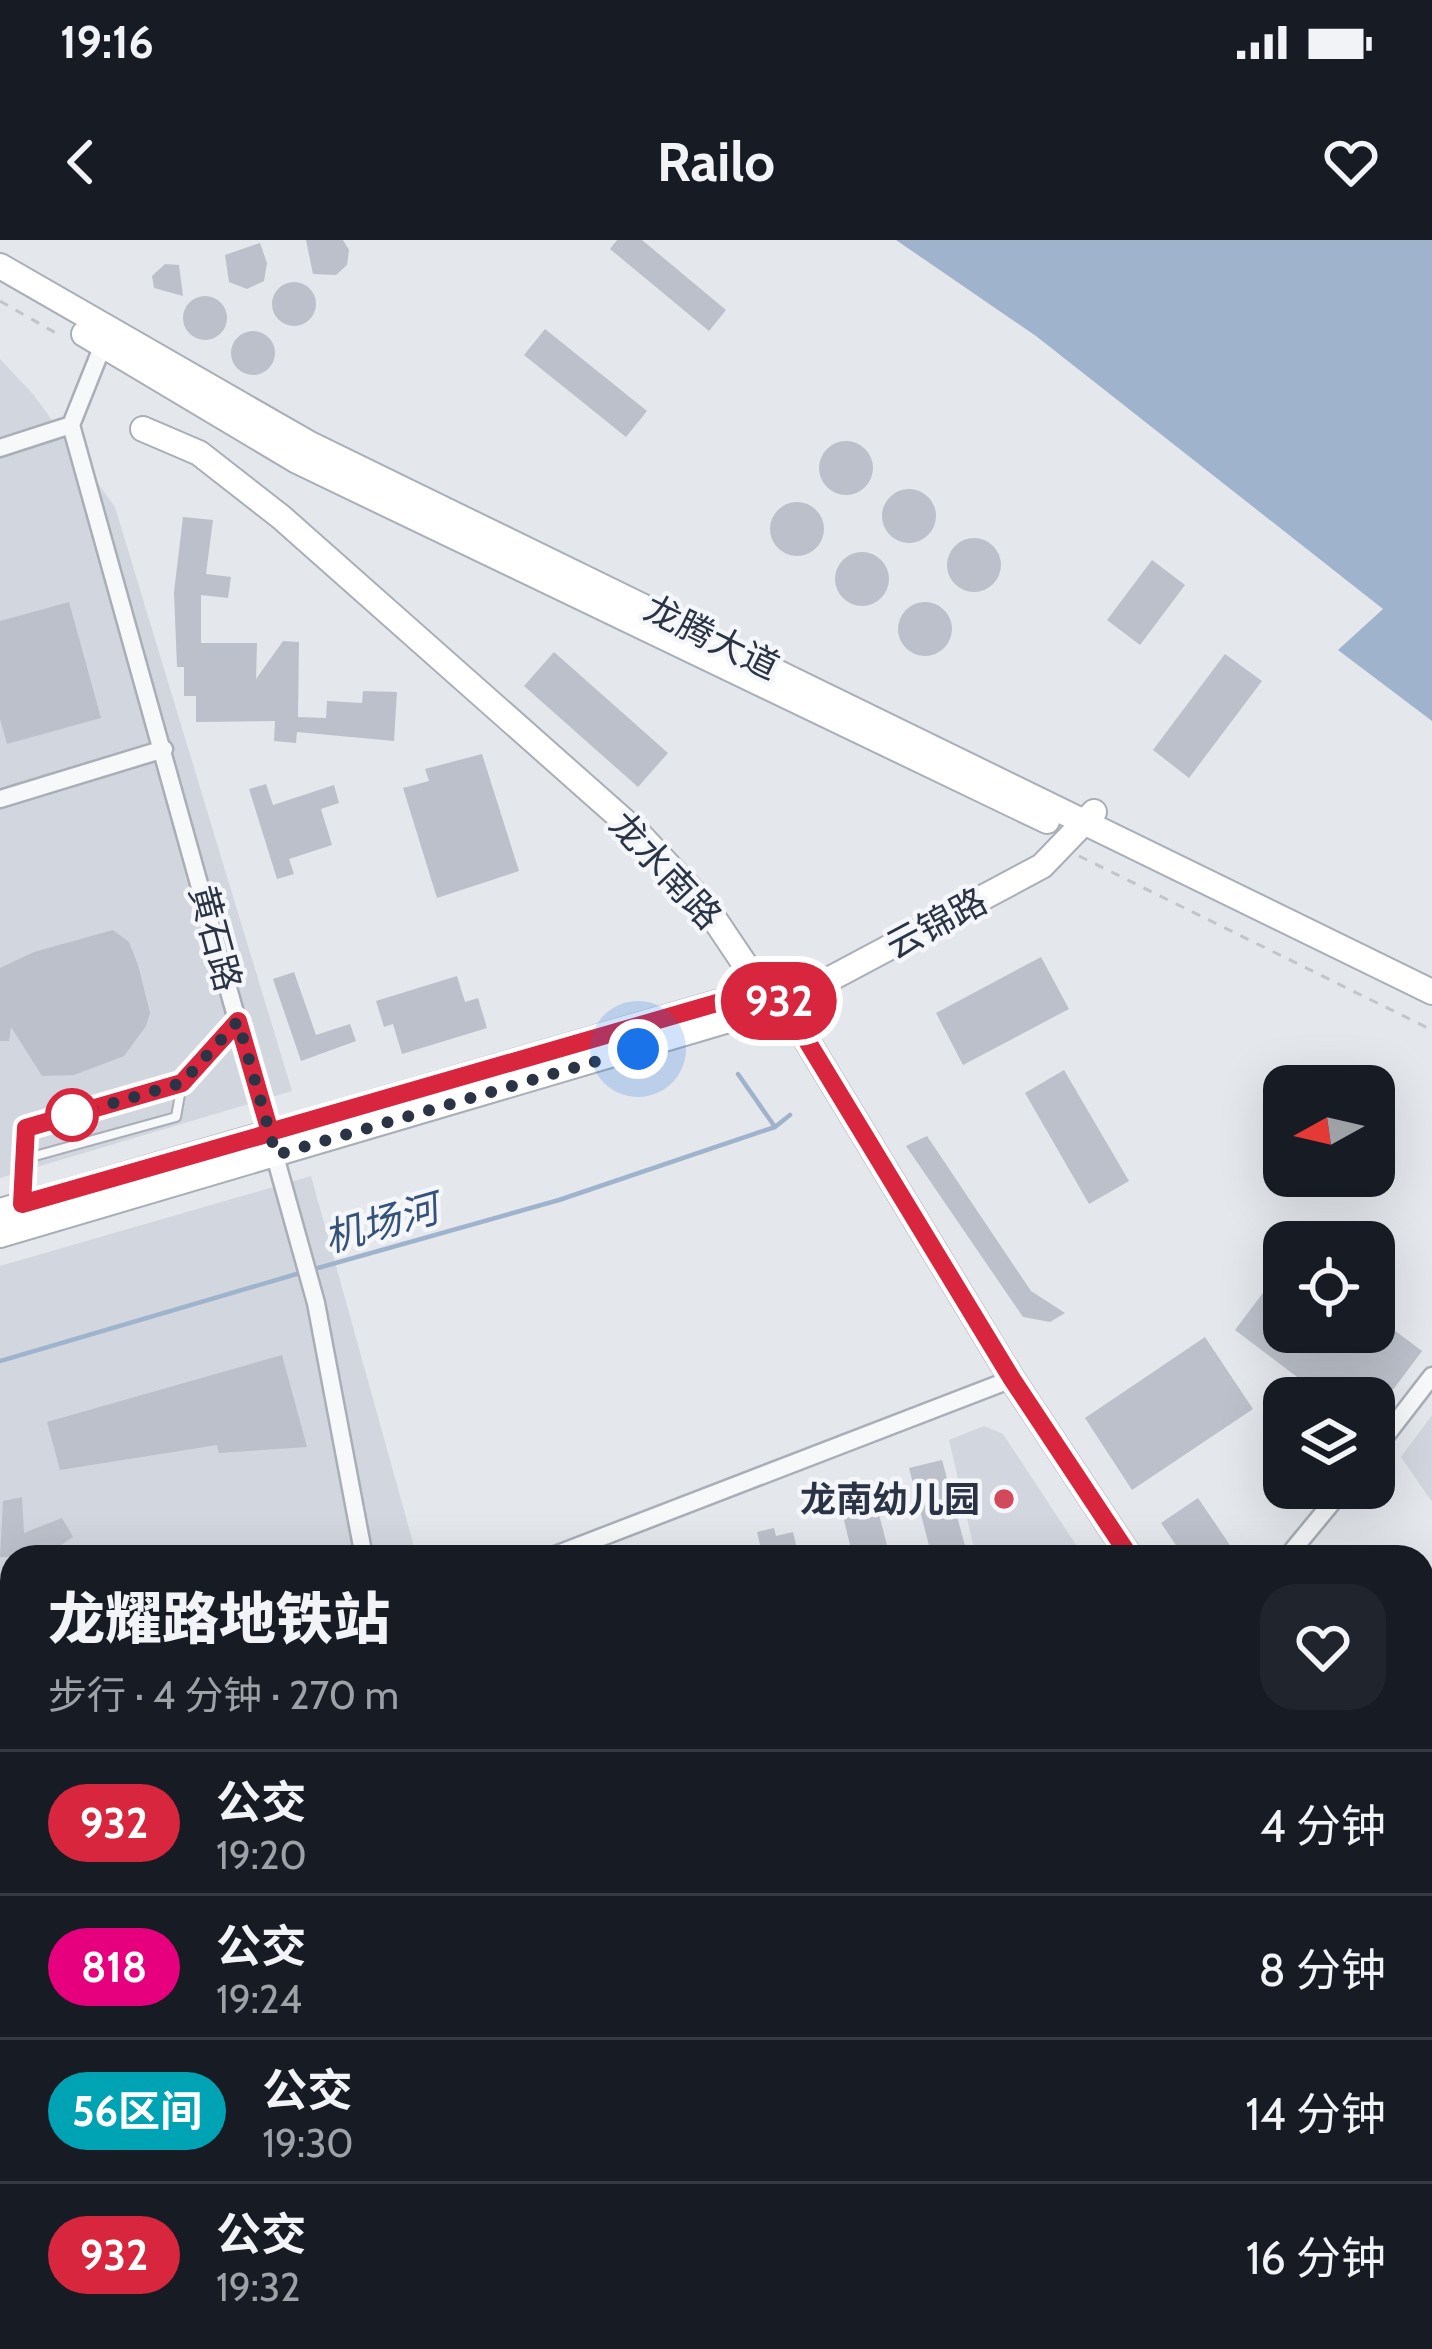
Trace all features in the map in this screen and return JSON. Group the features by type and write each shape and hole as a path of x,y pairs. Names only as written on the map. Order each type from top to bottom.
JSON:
{"main road":[{"name":"龙腾大道","path":"0,266 105,337"},
{"name":"龙腾大道","path":"0,285 308,443 1432,992"},
{"name":"龙水南路","path":"143,429 199,452 281,517 640,835 705,905 772,997 1122,1545"},
{"name":"龙腾大道","path":"1084,822 1432,1010"},
{"name":"云锦路","path":"0,1235 273,1144 772,997 1042,866 1084,822"},
{"name":"云锦路","path":"11,1208 273,1144"}],"street":[{"path":"0,448 70,425 105,337"},
{"name":"黄石路","path":"70,425 316,1303 362,1545"},
{"path":"0,799 164,749"},
{"path":"1395,1424 1432,1376"},
{"path":"581,1545 1012,1379"},
{"path":"1297,1545 1327,1509"}],"lane":[{"path":"11,1208 25,1159 26,1128 182,1083 238,1021"},
{"path":"25,1159 176,1117 182,1083"}],"shaded area":[{"path":"0,359 33,394 115,507 292,1091 0,1178"},
{"path":"311,1176 414,1545 0,1545 0,1266"},
{"path":"1432,1415 1432,1502 1401,1457"},
{"name":"龙南幼儿园","path":"984,1426 1003,1434 1076,1545 973,1545 949,1440"}],"water":[{"path":"896,240 1432,240 1432,721 1338,650 1383,609 1036,336"}],"building":[{"path":"306,240 343,240 349,250 347,265 336,275 313,274"},
{"path":"617,240 642,240 726,310 709,331 610,249"},
{"path":"260,243 267,263 264,281 247,289 229,282 225,255"},
{"path":"165,264 179,265 183,296 154,288 152,276"},
{"path":"294,282 309,289 316,304 309,319 294,326 279,319 272,304 279,289"},
{"path":"205,296 220,303 227,318 220,333 205,340 190,333 183,318 190,303"},
{"path":"545,329 647,411 626,437 524,355"},
{"path":"253,331 268,338 275,353 268,368 253,375 238,368 231,353 238,338"},
{"path":"846,441 865,449 873,468 865,487 846,495 827,487 819,468 827,449"},
{"path":"909,489 928,497 936,516 928,535 909,543 890,535 882,516 890,497"},
{"path":"797,502 816,510 824,529 816,548 797,556 778,548 770,529 778,510"},
{"path":"183,517 213,520 206,574 231,577 228,598 201,595 201,643 257,643 256,679 283,641 299,642 298,717 326,718 327,701 362,703 363,691 397,692 394,741 297,732 296,743 274,741 275,721 196,722 196,696 184,696 184,667 177,667 174,592"},
{"path":"974,538 993,546 1001,565 993,584 974,592 955,584 947,565 955,546"},
{"path":"862,552 881,560 889,579 881,598 862,606 843,598 835,579 843,560"},
{"path":"1152,560 1185,585 1140,645 1107,620"},
{"path":"69,602 101,718 7,744 0,719 0,621"},
{"path":"925,602 944,610 952,629 944,648 925,656 906,648 898,629 906,610"},
{"path":"554,652 668,753 638,787 524,686"},
{"path":"1225,654 1262,681 1189,778 1153,750"},
{"path":"482,754 519,871 437,898 403,788 429,781 425,769"},
{"path":"266,784 273,805 334,785 339,803 321,809 332,845 289,859 294,874 277,879 249,789"},
{"path":"113,930 129,942 138,965 150,1013 146,1026 124,1056 74,1075 42,1076 11,1027 9,1041 0,1041 0,968 34,952"},
{"path":"1041,957 1069,1009 963,1065 936,1013"},
{"path":"294,972 316,1035 350,1024 356,1041 301,1061 273,979"},
{"path":"457,976 465,1002 478,998 487,1028 402,1054 393,1024 384,1027 376,1001"},
{"path":"1064,1070 1129,1181 1089,1204 1025,1093"},
{"path":"927,1136 1031,1291 1065,1313 1050,1322 1023,1317 906,1146"},
{"path":"1263,1293 1263,1351 1235,1330"},
{"path":"1395,1331 1422,1351 1395,1387 1395,1377 1297,1377 1265,1353 1395,1353"},
{"path":"1205,1337 1253,1409 1132,1490 1085,1418"},
{"path":"282,1355 307,1447 219,1453 217,1445 60,1470 47,1422"},
{"path":"942,1460 965,1545 929,1545 909,1468"},
{"path":"872,1487 887,1545 850,1545 838,1496"},
{"path":"22,1497 24,1533 62,1518 73,1537 61,1545 1,1545 3,1501"},
{"path":"1198,1498 1230,1545 1176,1545 1161,1523"},
{"path":"774,1528 776,1536 793,1532 796,1545 760,1545 757,1532"}],"waterway":[{"name":"机场河","path":"738,1074 775,1127"},
{"name":"机场河","path":"311,1270 559,1200 775,1127 790,1115"},
{"name":"机场河","path":"0,1361 300,1273"}],"bus line":[{"name":"932","path":"263,1135 22,1204 26,1128 182,1083 238,1021 270,1132 762,990 792,1016 1012,1379 1122,1545"}],"place":[{"name":"龙南幼儿园","path":"1004,1499"}],"route":[{"path":"72,1115 182,1083 238,1021 276,1155 638,1049"}]}
